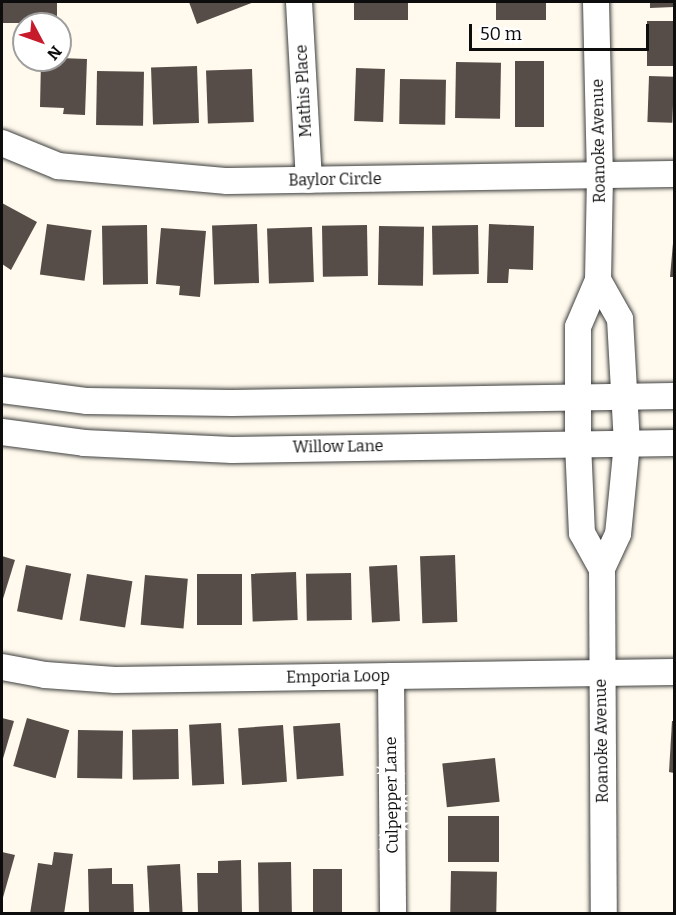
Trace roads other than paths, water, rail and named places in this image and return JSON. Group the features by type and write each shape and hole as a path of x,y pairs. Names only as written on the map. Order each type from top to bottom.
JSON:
{"street":[{"name":"Mathis Place","path":"299,2 309,180"},
{"name":"Roanoke Avenue","path":"596,2 600,176 598,280 578,327 578,443 582,532 602,569"},
{"name":"Baylor Circle","path":"2,143 58,166 227,182 675,174"},
{"name":"Roanoke Avenue","path":"598,280 620,319 627,443 618,534 602,569 604,914"},
{"path":"2,390 87,401 221,403 675,396"},
{"name":"Willow Lane","path":"2,432 84,443 232,450 675,442"},
{"name":"Emporia Loop","path":"2,667 45,675 115,680 675,672"},
{"name":"Culpepper Lane","path":"391,676 393,914"}]}
